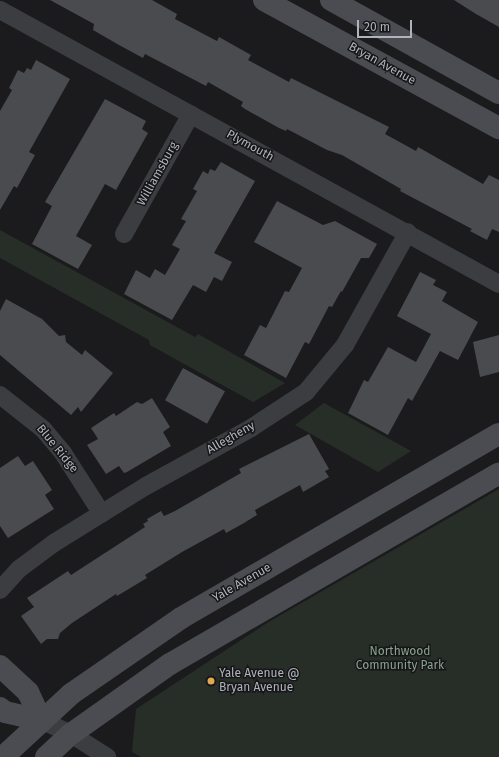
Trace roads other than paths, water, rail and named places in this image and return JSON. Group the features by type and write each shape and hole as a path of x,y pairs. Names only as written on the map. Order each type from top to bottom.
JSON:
{"main road":[{"name":"Bryan Avenue","path":"264,0 499,128"},
{"path":"331,0 499,93"},
{"name":"Yale Avenue","path":"3,757 41,720 97,675 181,618 499,434"},
{"path":"46,757 71,734 170,664 499,473"},
{"path":"0,666 28,692 41,720"},
{"path":"0,708 5,712 41,720"}],"street":[{"name":"Plymouth","path":"2,16 191,114 408,232 499,284"},
{"name":"Williamsburg","path":"124,234 191,114"},
{"name":"Allegheny","path":"0,590 25,565 102,514 251,428 306,392 345,345 408,232"},
{"name":"Blue Ridge","path":"0,395 44,429 63,452 102,514"},
{"path":"41,720 71,734 107,757"}],"place":[{"name":"Yale Avenue @ Bryan Avenue","path":"211,681"}],"park label":[{"name":"Northwood Community Park","path":"400,659"}]}
